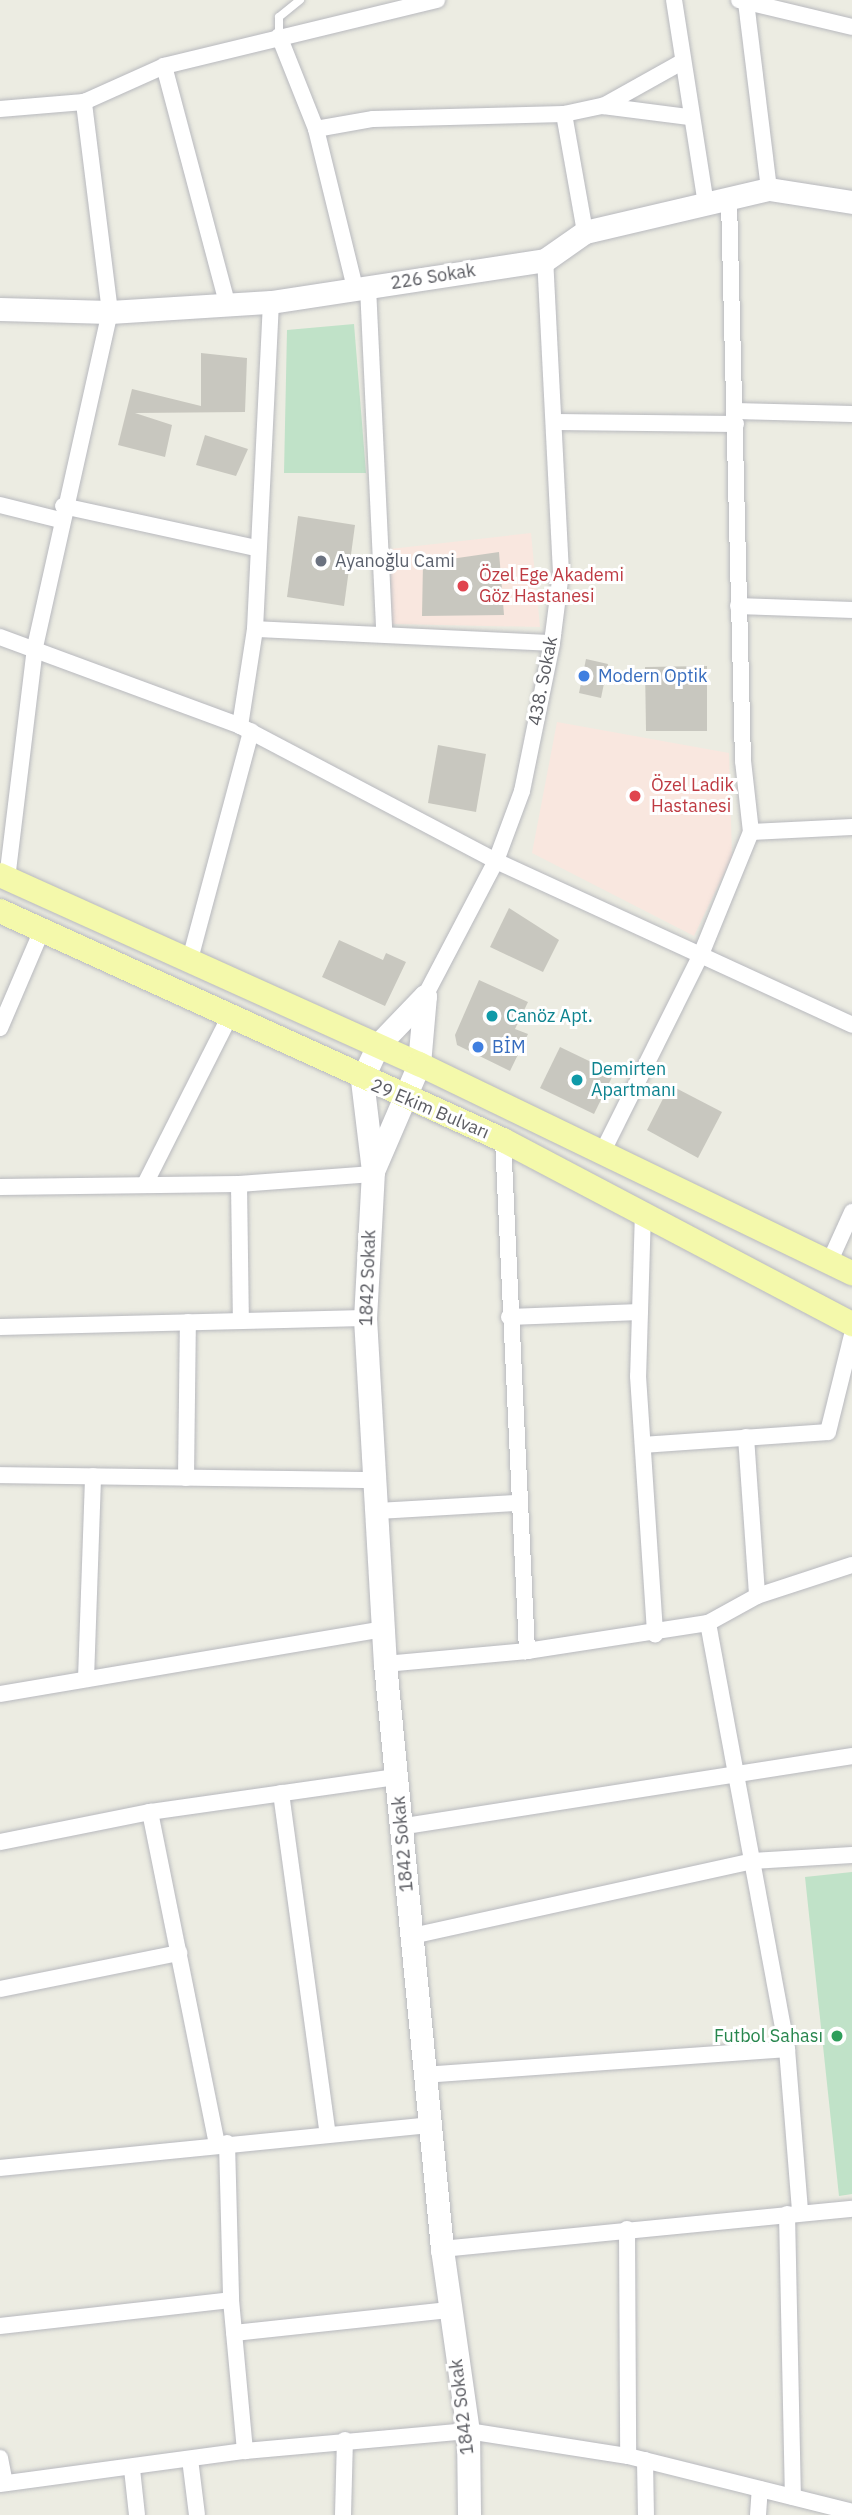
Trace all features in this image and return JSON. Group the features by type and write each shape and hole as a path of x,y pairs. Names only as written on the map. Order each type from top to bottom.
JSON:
{"main road":[{"name":"29 Ekim Bulvarı","path":"4,877 189,963 419,1064 852,1273"},
{"name":"29 Ekim Bulvarı","path":"0,911 362,1080 503,1140 643,1211 852,1324"}],"street":[{"path":"0,109 84,102 164,66 279,36 437,0"},
{"path":"674,0 680,64 706,205"},
{"path":"769,189 743,1 852,27"},
{"path":"279,36 316,129 361,287 384,631"},
{"path":"316,129 373,119 564,114 603,106 680,64"},
{"path":"164,66 228,307"},
{"path":"4,877 35,648 61,513 110,312 84,102"},
{"path":"603,106 689,117"},
{"path":"564,114 585,232"},
{"name":"226 Sokak","path":"0,309 110,312 228,307 271,302 545,260 585,232 769,189 852,202"},
{"path":"602,1153 702,952 751,832 738,606 729,199"},
{"name":"438. Sokak","path":"425,996 496,861 522,791 552,643 561,573 556,422 545,260"},
{"path":"189,963 246,729 255,629 256,548 271,302"},
{"path":"556,422 852,414"},
{"path":"0,505 61,513 256,548"},
{"path":"738,606 852,610"},
{"path":"255,629 384,631 552,643"},
{"path":"0,637 246,729 496,861 702,952 852,1025"},
{"path":"751,832 852,827"},
{"path":"2,1021 42,930"},
{"path":"373,1172 362,1080 378,1045 425,996"},
{"path":"373,1172 419,1064 425,996"},
{"path":"145,1184 229,1018"},
{"path":"503,1140 516,1503 527,1651"},
{"path":"0,1187 239,1184 373,1172"},
{"name":"1842 Sokak","path":"373,1172 365,1318 385,1664 442,2249 468,2431 469,2515"},
{"path":"239,1184 241,1321"},
{"path":"643,1211 640,1312 643,1445 655,1634"},
{"path":"829,1263 852,1212"},
{"path":"509,1317 640,1312"},
{"path":"0,1327 365,1318"},
{"path":"186,1478 188,1322"},
{"path":"643,1445 828,1432 852,1335"},
{"path":"746,1437 757,1596"},
{"path":"0,1475 373,1480"},
{"path":"86,1679 93,1476"},
{"path":"377,1511 516,1503"},
{"path":"385,1664 527,1651 655,1634 708,1623 757,1596 852,1565"},
{"path":"708,1623 738,1773 787,2049 794,2213 793,2497"},
{"path":"0,1694 383,1629"},
{"path":"399,1827 852,1756"},
{"path":"0,1842 150,1812 397,1777"},
{"path":"281,1793 328,2134"},
{"path":"150,1812 222,2143 233,2333 245,2451"},
{"path":"412,1936 752,1861 852,1855"},
{"path":"0,1989 179,1953"},
{"path":"424,2076 787,2049"},
{"path":"0,2168 222,2143 429,2125"},
{"path":"442,2249 852,2209"},
{"path":"627,2230 628,2456"},
{"path":"0,2326 231,2301"},
{"path":"233,2333 449,2310"},
{"path":"0,2458 2,2484 132,2469 245,2451 468,2431 628,2456 852,2512"},
{"path":"343,2515 345,2440"},
{"path":"190,2459 197,2515"},
{"path":"645,2460 646,2515"},
{"path":"132,2469 137,2515"},
{"path":"758,2515 760,2489"}],"lane":[{"path":"279,36 279,17 300,0"}],"shaded area":[{"name":"Özel Ege Akademi Göz Hastanesi","path":"531,533 540,627 392,624 390,549"},
{"name":"Özel Ladik Hastanesi","path":"557,722 729,753 732,857 694,936 532,853"}],"green space":[{"path":"354,324 366,473 284,473 287,330"},
{"name":"Futbol Sahası","path":"852,1872 852,2194 839,2196 805,1877"}],"building":[{"path":"201,353 247,358 245,412 135,413 172,425 165,457 118,445 132,389 201,406"},
{"path":"205,435 248,449 236,476 196,465"},
{"name":"Ayanoğlu Cami","path":"298,516 355,525 344,606 287,597"},
{"path":"499,552 504,615 422,616 423,563"},
{"path":"586,659 608,664 601,698 579,693"},
{"path":"707,666 707,731 646,731 645,667"},
{"path":"438,745 486,754 476,812 428,803"},
{"path":"509,908 559,940 543,972 490,947"},
{"path":"339,940 383,960 386,953 406,962 385,1006 322,977"},
{"name":"Canöz Apt.","path":"479,980 528,1002 515,1029 528,1034 510,1071 457,1045 455,1035"},
{"name":"Demirten Apartmanı","path":"560,1047 614,1073 594,1114 540,1088"},
{"path":"670,1085 722,1112 698,1158 647,1130"}],"place":[{"name":"Ayanoğlu Cami","path":"321,561"},
{"name":"Özel Ege Akademi Göz Hastanesi","path":"463,586"},
{"name":"Modern Optik","path":"584,676"},
{"name":"Özel Ladik Hastanesi","path":"635,796"},
{"name":"Canöz Apt.","path":"492,1016"},
{"name":"BİM","path":"478,1047"},
{"name":"Demirten Apartmanı","path":"577,1080"},
{"name":"Futbol Sahası","path":"837,2036"}]}
